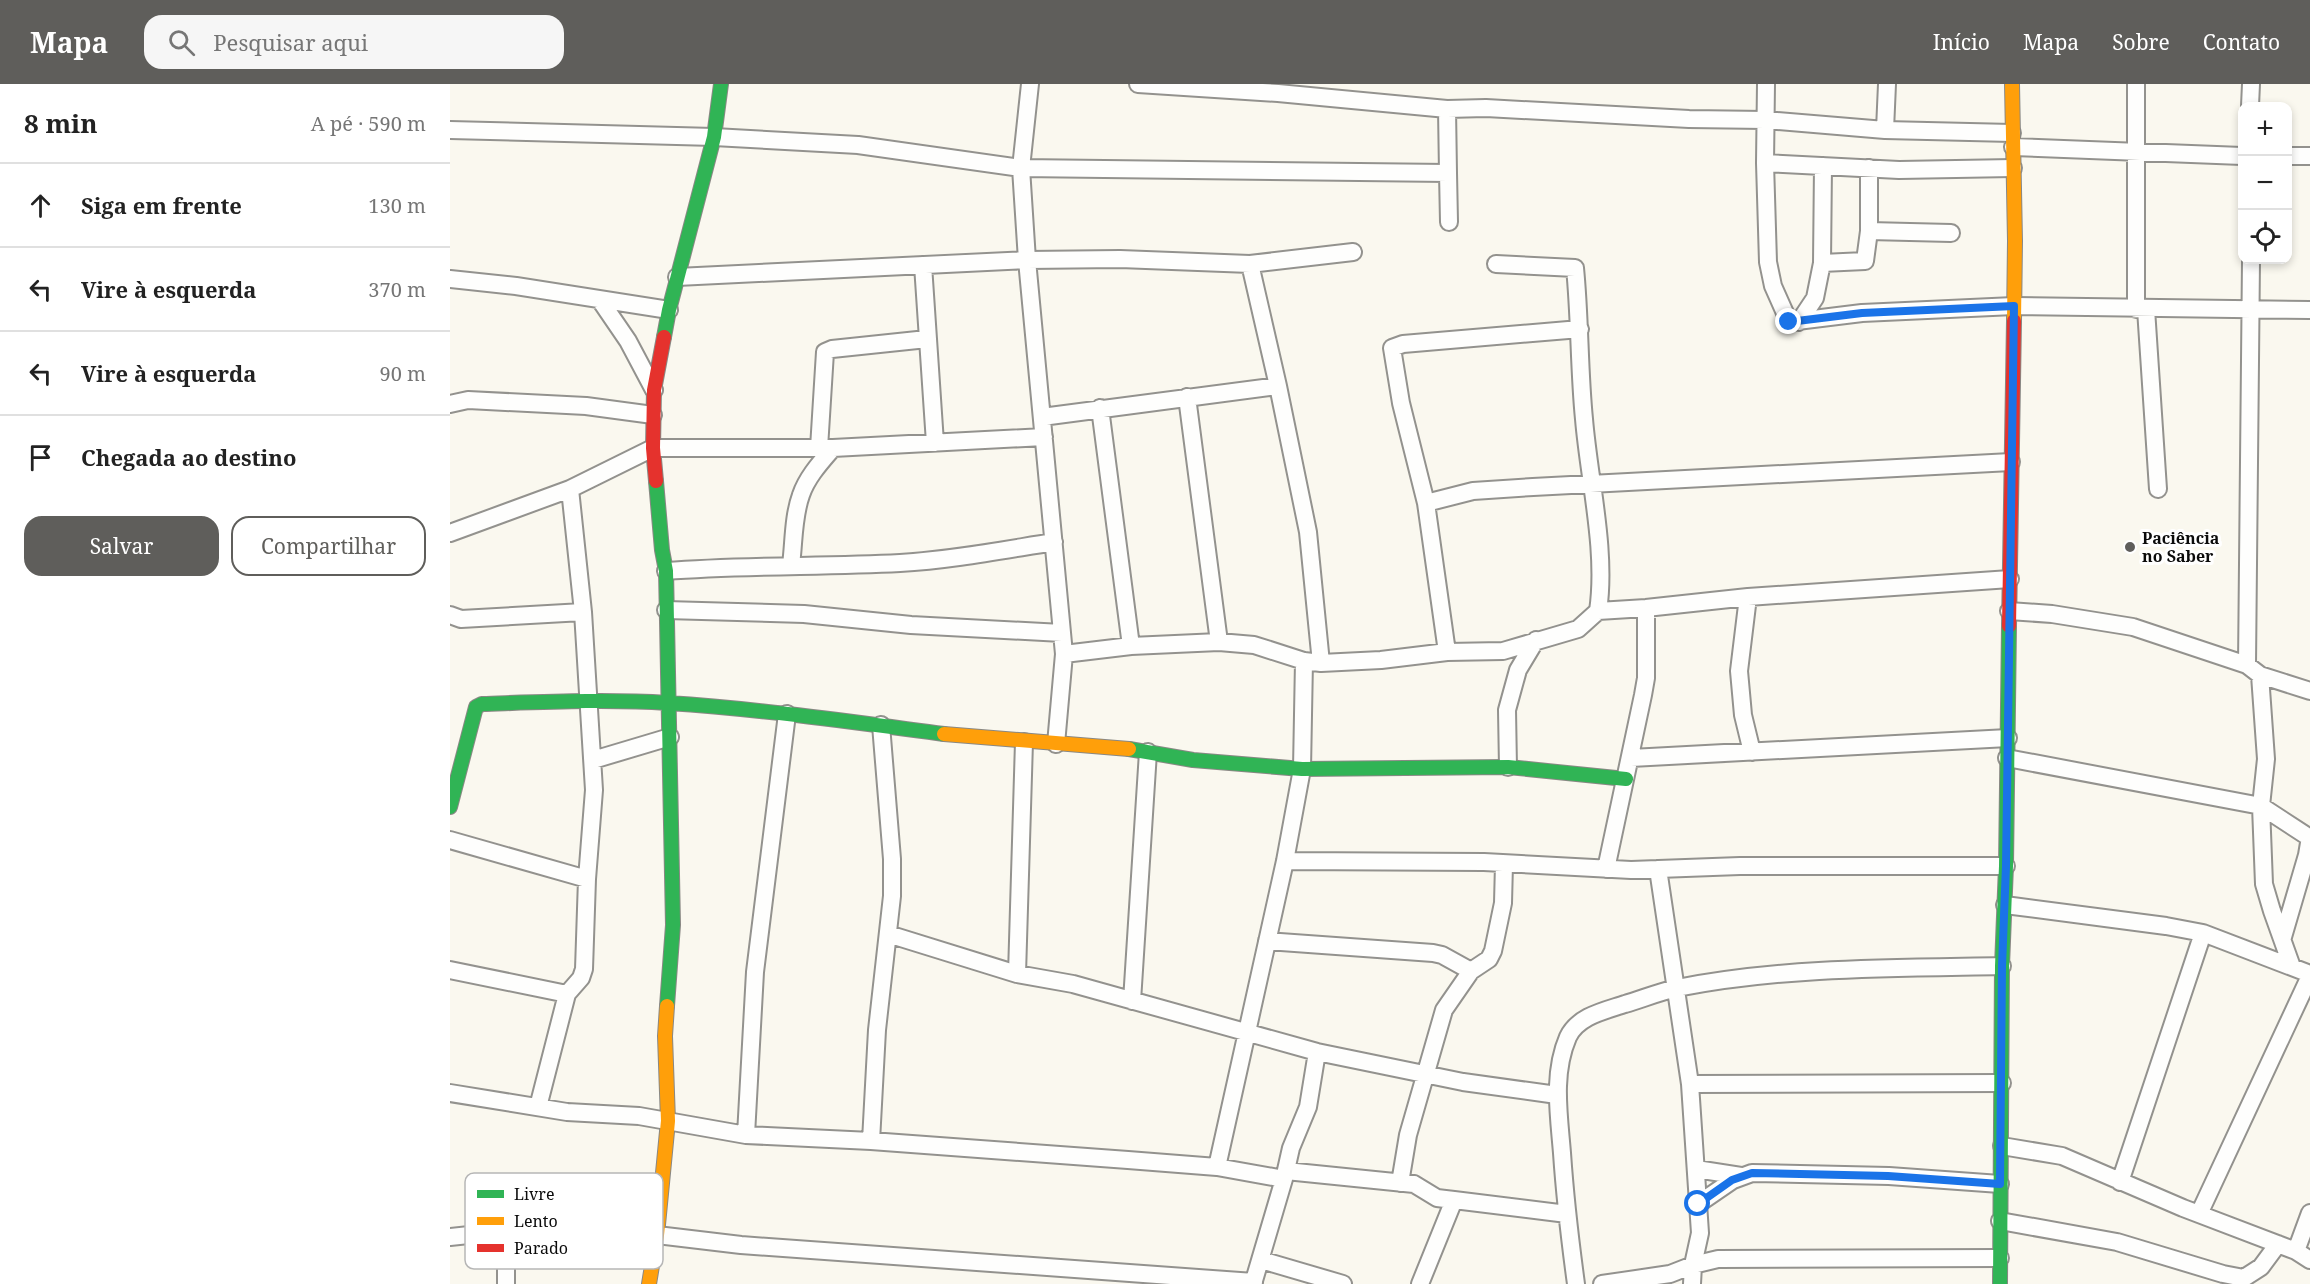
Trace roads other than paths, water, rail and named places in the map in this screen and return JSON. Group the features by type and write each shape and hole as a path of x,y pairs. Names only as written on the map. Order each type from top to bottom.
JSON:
{"street":[{"path":"663,1173 668,1121 665,1036 673,925 666,571 653,448 654,390 669,310 714,137 721,84"},
{"path":"1029,84 1021,168 1064,654 1056,744"},
{"path":"1138,84 1278,93 1447,109 1486,108 1689,119 1765,120 2013,140 2134,153 2238,156"},
{"path":"1766,84 1765,163 1768,262 1771,278 1789,322 1862,313 2014,306 2310,310"},
{"path":"1885,130 1887,84"},
{"path":"2000,1284 2002,966 2006,866 2014,306 2012,84"},
{"path":"2136,84 2134,153 2141,309 2158,489"},
{"path":"2250,102 2251,84"},
{"path":"1447,109 1449,222"},
{"path":"450,130 714,137 858,145 1021,168 1448,173"},
{"path":"2292,156 2310,156"},
{"path":"1765,163 1899,170 2013,168"},
{"path":"1799,322 1815,298 1822,263 1824,166"},
{"path":"1822,263 1865,261 1869,231 1869,168"},
{"path":"1869,231 1951,234"},
{"path":"678,277 1028,260 1120,259 1250,264 1353,252"},
{"path":"1250,264 1308,532 1321,663"},
{"path":"1496,264 1575,268 1584,418 1601,579 1598,611"},
{"path":"2251,264 2254,670 2266,759 2261,806 2264,884 2292,967"},
{"path":"923,265 935,443"},
{"path":"450,279 516,286 669,310"},
{"path":"600,300 628,341 654,390"},
{"path":"1447,652 1426,502 1401,403 1392,348 1403,344 1580,329"},
{"path":"791,565 801,494 826,448 825,352 832,349 927,339"},
{"path":"1042,417 1278,386"},
{"path":"1187,398 1219,642"},
{"path":"450,404 468,400 586,406 653,415"},
{"path":"1100,408 1131,646"},
{"path":"450,533 570,489 653,448 826,448 1044,437"},
{"path":"1426,502 1473,491 2011,462"},
{"path":"538,1107 567,994 581,978 584,969 587,879 594,790 583,612 570,489"},
{"path":"666,571 731,566 911,562 1054,542"},
{"path":"1064,654 1131,646 1219,642 1254,645 1304,661 1321,663 1381,660 1447,652 1503,651 1578,629 1598,611 1748,597 2010,579"},
{"path":"1748,597 1739,671 1743,715 1752,752"},
{"path":"1606,869 1646,678 1646,608"},
{"path":"666,610 804,614 911,625 1062,633"},
{"path":"2009,611 2052,614 2133,627 2310,690"},
{"path":"450,615 461,619 583,612"},
{"path":"1508,766 1507,710 1518,670 1536,640"},
{"path":"1217,1167 1285,861 1302,769 1304,661"},
{"path":"450,807 476,707 482,704 590,700 669,703 787,714 957,736 1148,752 1193,760 1302,769 1508,766 1626,779"},
{"path":"746,1135 754,972 787,714"},
{"path":"871,1140 877,1030 892,896 892,859 881,725"},
{"path":"593,760 670,737"},
{"path":"1631,758 2008,738"},
{"path":"1017,974 1024,742"},
{"path":"1131,1001 1148,752"},
{"path":"2007,758 2261,806 2310,837 2283,937"},
{"path":"450,840 587,879"},
{"path":"1285,861 1504,864 1606,869 1740,866 2006,866"},
{"path":"1400,1183 1408,1135 1444,1010 1470,971 1489,959 1493,951 1503,903 1504,864"},
{"path":"1658,869 1690,1084 1700,1233 1693,1265 1692,1284"},
{"path":"2005,905 2203,933 2310,975 2199,1214"},
{"path":"2120,1182 2203,933"},
{"path":"888,934 1017,974 1073,984 1317,1052 1463,1082 1557,1095"},
{"path":"1267,941 1433,953 1442,955 1470,971"},
{"path":"1576,1284 1567,1214 1557,1095 1558,1071 1568,1038 1576,1024 1600,1012 1675,988 1741,979 1846,969 2002,966"},
{"path":"450,970 567,994"},
{"path":"663,1235 741,1245 1254,1283 1291,1148 1308,1107 1317,1052"},
{"path":"1690,1084 2002,1083"},
{"path":"450,1094 567,1112 639,1116 746,1135 871,1140 1414,1184 1437,1198 1567,1214"},
{"path":"2002,1146 2062,1156 2303,1256 2310,1213"},
{"path":"1696,1168 1741,1176 1770,1173 1888,1176 2000,1184"},
{"path":"1698,1204 1741,1176"},
{"path":"1420,1284 1454,1200"},
{"path":"2000,1221 2117,1242 2223,1274 2244,1278 2251,1276 2261,1267 2278,1244"},
{"path":"1700,1233 1718,1260"},
{"path":"450,1237 465,1235"},
{"path":"1602,1284 1670,1274 1693,1265 1718,1260 2000,1258"},
{"path":"1261,1260 1343,1284"},
{"path":"649,1284 651,1269"},
{"path":"1670,1274 1684,1284"}],"place":[{"name":"Paciência no Saber","path":"2130,547"}]}
